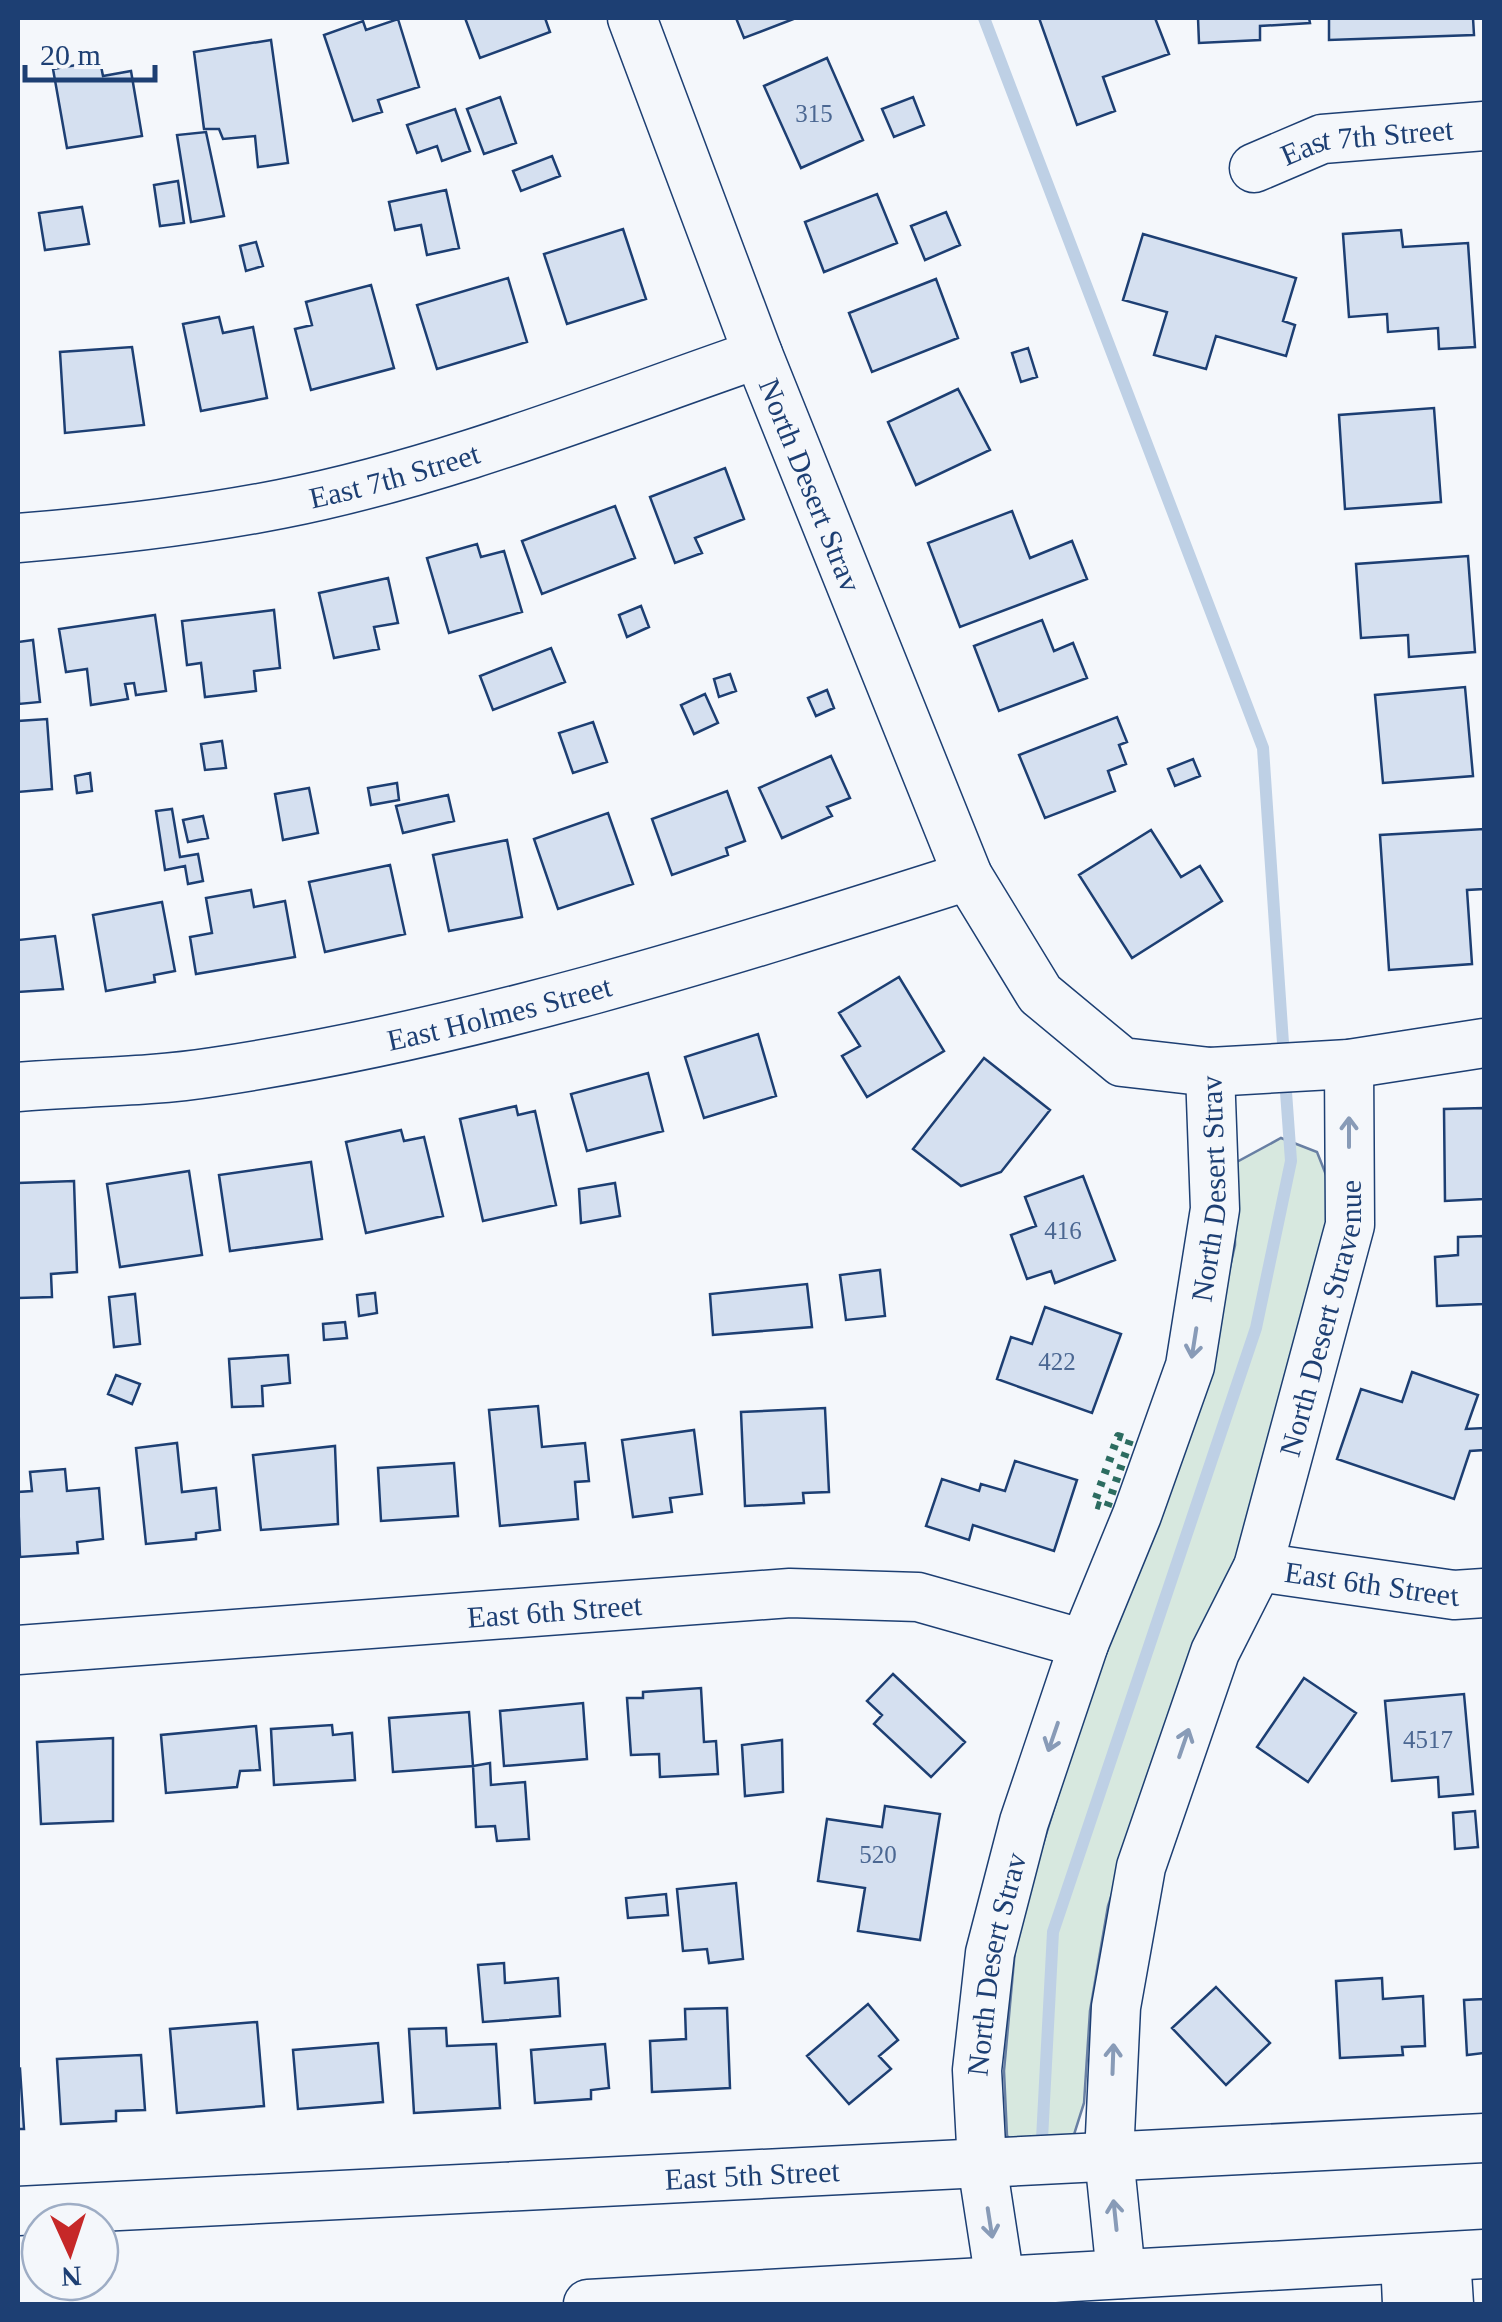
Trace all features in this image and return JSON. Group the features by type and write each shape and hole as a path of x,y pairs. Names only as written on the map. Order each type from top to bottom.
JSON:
{"street":[{"name":"North Desert Strav","path":"632,18 758,354 968,876 1040,994 1122,1062 1210,1072 1215,1209 1190,1366 1138,1515 1084,1644 1024,1822 990,1953 977,2070 982,2164 1000,2282"},
{"name":"East 7th Street","path":"1254,168 1322,139 1484,126"},
{"name":"East 7th Street","path":"18,538 112,530 283,504 455,459 758,354"},
{"name":"East Holmes Street","path":"18,1087 211,1073 452,1028 647,978 968,876"},
{"path":"1210,1072 1349,1064 1484,1043"},
{"name":"North Desert Stravenue","path":"1258,1568 1350,1225 1349,1064"},
{"path":"1107,2285 1116,2007 1141,1866 1215,1652 1258,1568"},
{"name":"East 6th Street","path":"1258,1568 1454,1594 1484,1593"},
{"name":"East 6th Street","path":"18,1650 790,1594 918,1598 1084,1644"},
{"name":"East 5th Street","path":"18,2211 1484,2138"},
{"path":"588,2304 775,2299 1000,2282 1204,2287 1436,2268 1449,2304"}],"shaded area":[{"path":"1281,1138 1317,1152 1332,1190 1312,1317 1242,1544 1176,1699 1108,1906 1090,2011 1084,2103 1072,2141 1025,2150 1007,2136 1004,2071 1017,1928 1098,1667 1207,1368 1235,1245 1235,1163"}],"building":[{"path":"465,18 545,18 550,32 480,58"},
{"path":"736,18 796,18 744,38"},
{"path":"1039,18 1155,18 1169,54 1103,77 1115,111 1077,125"},
{"path":"1198,18 1309,18 1310,23 1260,26 1260,40 1199,43"},
{"path":"1329,18 1473,18 1474,35 1329,40"},
{"path":"398,19 419,87 378,100 382,112 353,121 324,35 363,21 366,30"},
{"path":"271,40 288,163 258,167 255,136 223,139 219,129 204,129 194,52"},
{"path":"827,58 863,140 801,168 764,86"},
{"path":"100,61 103,76 131,71 142,136 67,148 53,69"},
{"path":"500,97 516,143 484,154 467,109"},
{"path":"913,97 924,125 894,137 882,109"},
{"path":"455,109 470,151 442,161 437,146 417,153 407,125"},
{"path":"206,132 224,216 191,222 177,135"},
{"path":"552,156 560,176 521,191 513,171"},
{"path":"178,181 184,223 160,226 154,185"},
{"path":"446,190 459,248 427,255 421,225 395,230 389,202"},
{"path":"877,194 897,243 824,272 805,222"},
{"path":"82,207 89,244 45,250 39,213"},
{"path":"946,212 960,245 925,260 911,226"},
{"path":"623,229 646,299 567,324 544,254"},
{"path":"1401,230 1403,247 1468,243 1475,347 1439,349 1438,328 1388,332 1387,314 1349,317 1343,234"},
{"path":"1143,234 1296,278 1283,321 1295,325 1286,356 1216,336 1206,369 1154,355 1167,312 1123,300"},
{"path":"256,242 263,266 246,271 240,246"},
{"path":"508,278 527,342 437,369 417,305"},
{"path":"936,279 958,338 872,372 849,313"},
{"path":"371,285 394,368 311,390 295,329 312,325 306,302"},
{"path":"219,317 223,333 253,327 267,398 201,411 183,324"},
{"path":"132,347 144,425 65,433 60,352"},
{"path":"1028,348 1037,377 1021,382 1012,353"},
{"path":"958,389 990,450 916,485 888,422"},
{"path":"1434,408 1441,502 1345,509 1339,415"},
{"path":"725,468 744,519 695,538 702,553 675,563 650,497"},
{"path":"615,506 635,558 542,594 522,541"},
{"path":"1012,511 1030,558 1072,541 1087,579 960,627 928,543"},
{"path":"477,544 481,557 504,551 522,612 449,633 427,558"},
{"path":"1468,556 1475,652 1409,657 1408,635 1361,638 1356,564"},
{"path":"388,578 398,623 374,627 379,649 334,658 319,593"},
{"path":"641,606 649,627 627,637 619,615"},
{"path":"274,610 280,668 254,671 256,691 205,697 201,663 187,665 182,621"},
{"path":"155,615 166,691 136,695 134,683 125,684 128,699 91,705 87,669 66,672 59,629"},
{"path":"1042,620 1054,651 1073,643 1087,678 999,711 974,646"},
{"path":"33,640 40,702 19,704 18,642"},
{"path":"551,648 565,682 493,710 480,676"},
{"path":"730,674 736,691 719,697 714,679"},
{"path":"1465,687 1473,776 1383,783 1375,695"},
{"path":"827,690 834,708 816,716 808,698"},
{"path":"705,694 718,723 694,734 681,705"},
{"path":"1117,717 1127,742 1119,745 1126,764 1108,771 1115,791 1045,818 1019,755"},
{"path":"47,719 52,789 18,792 18,721"},
{"path":"593,722 607,762 573,773 559,733"},
{"path":"222,741 226,768 205,770 201,744"},
{"path":"831,756 850,798 827,807 832,816 782,838 759,788"},
{"path":"1193,759 1200,776 1175,786 1168,769"},
{"path":"90,773 92,791 77,793 75,776"},
{"path":"397,783 399,800 371,805 368,788"},
{"path":"309,788 318,833 283,840 275,794"},
{"path":"727,791 745,841 726,848 728,855 672,875 652,819"},
{"path":"448,795 454,821 403,833 396,806"},
{"path":"172,809 180,857 198,854 203,881 188,884 185,866 165,870 156,811"},
{"path":"608,813 633,884 558,909 534,839"},
{"path":"203,816 208,838 188,842 183,820"},
{"path":"1484,829 1484,889 1467,890 1472,964 1389,970 1380,835"},
{"path":"1151,830 1181,877 1200,866 1222,901 1132,958 1079,875"},
{"path":"507,840 522,917 449,931 433,855"},
{"path":"390,865 405,934 325,952 309,882"},
{"path":"251,890 254,907 285,901 295,957 196,974 190,937 212,933 206,898"},
{"path":"162,902 175,971 154,975 155,982 106,991 93,915"},
{"path":"55,936 63,989 18,992 18,940"},
{"path":"899,977 944,1051 867,1097 842,1056 860,1046 839,1013"},
{"path":"758,1034 776,1096 704,1118 685,1057"},
{"path":"984,1058 1050,1110 1001,1172 961,1186 913,1149"},
{"path":"648,1073 663,1131 587,1151 571,1094"},
{"path":"516,1106 518,1115 535,1111 556,1205 483,1221 460,1119"},
{"path":"1484,1108 1484,1199 1445,1201 1444,1109"},
{"path":"401,1130 404,1141 424,1137 443,1216 366,1233 346,1142"},
{"path":"311,1162 322,1239 230,1251 219,1175"},
{"path":"189,1171 202,1255 120,1267 107,1184"},
{"path":"1083,1176 1115,1260 1055,1283 1051,1271 1027,1279 1011,1235 1036,1226 1025,1197"},
{"path":"74,1181 77,1272 51,1274 52,1297 18,1298 18,1183"},
{"path":"615,1183 620,1216 581,1223 579,1189"},
{"path":"1484,1236 1484,1304 1437,1306 1435,1257 1458,1255 1458,1237"},
{"path":"880,1270 885,1316 846,1320 840,1275"},
{"path":"807,1284 812,1327 713,1335 710,1294"},
{"path":"375,1293 377,1313 359,1316 357,1295"},
{"path":"135,1294 140,1344 114,1347 109,1297"},
{"path":"1045,1307 1121,1334 1092,1413 997,1379 1011,1337 1032,1344"},
{"path":"345,1322 347,1338 324,1340 323,1324"},
{"path":"288,1355 290,1383 262,1386 263,1406 232,1407 229,1359"},
{"path":"1412,1372 1478,1395 1466,1429 1484,1428 1484,1450 1470,1451 1454,1499 1337,1459 1361,1389 1402,1402"},
{"path":"116,1375 140,1384 132,1404 108,1394"},
{"path":"538,1406 542,1447 585,1443 589,1481 575,1482 578,1519 500,1526 489,1410"},
{"path":"825,1408 829,1492 803,1493 804,1503 745,1506 741,1412"},
{"path":"694,1430 702,1494 670,1498 672,1512 633,1517 622,1440"},
{"path":"177,1443 182,1492 216,1488 220,1530 196,1533 196,1539 146,1544 136,1448"},
{"path":"335,1446 338,1524 261,1530 253,1455"},
{"path":"1015,1461 1077,1480 1054,1551 973,1525 969,1540 926,1526 942,1479 979,1491 981,1484 1005,1491"},
{"path":"454,1463 458,1516 381,1521 378,1468"},
{"path":"65,1469 67,1491 99,1488 103,1539 77,1542 78,1553 20,1557 18,1492 32,1491 30,1472"},
{"path":"893,1674 965,1742 931,1777 874,1724 882,1715 867,1701"},
{"path":"1304,1678 1356,1713 1308,1782 1257,1747"},
{"path":"701,1688 704,1742 716,1741 718,1774 660,1777 659,1754 631,1755 627,1698 643,1698 643,1692"},
{"path":"1464,1694 1473,1794 1439,1797 1438,1777 1392,1781 1385,1701"},
{"path":"583,1703 587,1759 504,1766 500,1711"},
{"path":"469,1712 473,1766 393,1772 389,1718"},
{"path":"332,1725 333,1735 352,1733 355,1780 274,1785 271,1729"},
{"path":"256,1726 260,1770 240,1771 237,1787 166,1793 161,1735"},
{"path":"113,1738 113,1821 41,1824 37,1742"},
{"path":"782,1740 783,1792 745,1796 742,1745"},
{"path":"490,1763 491,1785 525,1782 529,1839 497,1841 495,1826 476,1827 473,1766"},
{"path":"885,1806 940,1814 920,1940 858,1931 865,1888 818,1881 827,1819 882,1827"},
{"path":"1475,1811 1478,1847 1455,1849 1453,1813"},
{"path":"736,1883 743,1959 709,1963 707,1949 683,1951 677,1889"},
{"path":"666,1894 668,1915 628,1918 626,1898"},
{"path":"504,1963 505,1983 558,1978 560,2016 483,2022 478,1965"},
{"path":"1382,1978 1383,1999 1423,1996 1425,2046 1402,2047 1403,2055 1340,2058 1336,1981"},
{"path":"1216,1987 1270,2043 1226,2085 1172,2028"},
{"path":"1484,1999 1484,2053 1467,2055 1464,2000"},
{"path":"868,2004 898,2040 879,2056 891,2069 849,2104 807,2056"},
{"path":"727,2008 730,2088 652,2092 650,2041 686,2039 685,2009"},
{"path":"257,2022 264,2106 177,2113 170,2029"},
{"path":"446,2028 447,2046 496,2044 500,2108 414,2113 409,2029"},
{"path":"378,2043 383,2102 298,2109 293,2050"},
{"path":"605,2044 609,2088 591,2090 591,2099 535,2103 531,2050"},
{"path":"141,2055 145,2110 116,2111 116,2121 61,2124 57,2059"},
{"path":"20,2069 24,2129 18,2129"}],"waterway":[{"path":"984,18 1263,748 1284,1058"},
{"path":"1042,2139 1053,1932 1256,1328 1291,1161 1285,1078"}],"hedge":[{"path":"1118,1436 1130,1440 1107,1508 1094,1504 1118,1436"}]}
